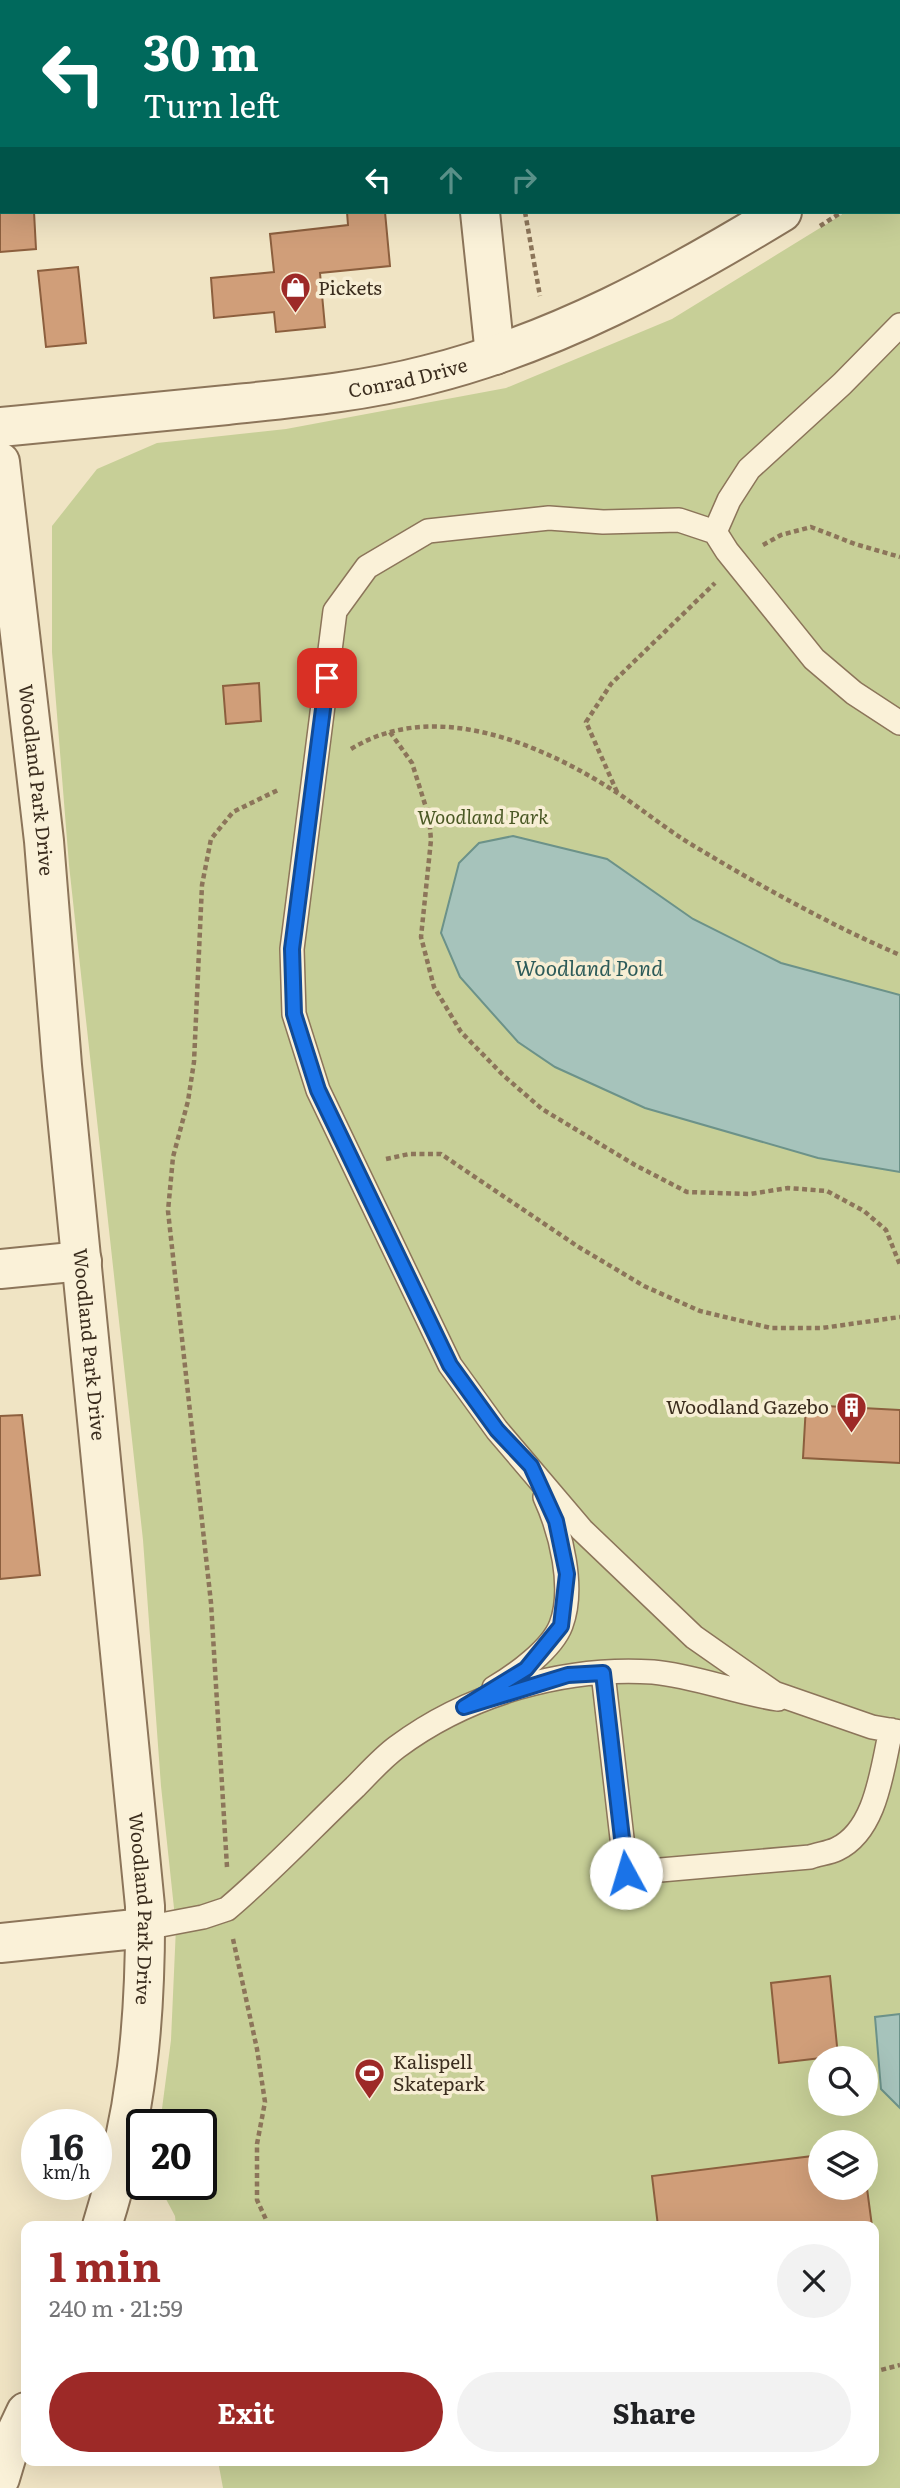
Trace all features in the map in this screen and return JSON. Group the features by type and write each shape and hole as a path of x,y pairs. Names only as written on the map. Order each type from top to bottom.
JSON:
{"street":[{"path":"480,214 495,355"},
{"name":"Conrad Drive","path":"0,427 315,396 426,375 495,355 561,330 698,263 779,214"},
{"name":"Woodland Park Drive","path":"0,462 44,841 62,1065 145,1928 145,1995 137,2080 122,2162 104,2221"},
{"path":"0,1269 82,1261"},
{"path":"0,1943 145,1928"},
{"path":"0,2478 9,2448 21,2423"}],"lane":[{"path":"715,531 729,500 749,469 842,384 900,325"},
{"path":"603,1673 626,1873 810,1857 839,1848 860,1828 873,1804 895,1731 775,1693 694,1637 582,1530 531,1466 497,1430 450,1365 318,1090 294,1014 292,949 335,611 367,567 428,531 549,518 603,522 679,520 715,531 737,563 814,659 854,693 900,723"},
{"path":"145,1928 203,1917 227,1909 397,1747 526,1669 561,1626 567,1574 556,1521 531,1466"},
{"path":"464,1707 568,1675 653,1672 717,1683 749,1695 798,1702"}],"path":[{"path":"525,214 538,293 561,330"},
{"path":"617,793 586,722 611,684 737,563 782,535 811,527 900,557"},
{"path":"267,2221 257,2200 257,2144 265,2102 257,2049 227,1909 227,1828 211,1603 167,1211 173,1157 188,1101 194,1062 202,885 211,839 233,813 316,774 361,743 390,732 430,724 463,728 550,756 617,793 687,842 861,938 900,955"},
{"path":"390,732 412,763 429,817 430,840 421,937 434,987 470,1040 542,1109 635,1165 687,1192 750,1194 788,1188 828,1191 864,1211 886,1230 900,1265"},
{"path":"354,1165 409,1154 440,1154 577,1246 644,1286 700,1311 771,1328 822,1328 900,1317"},
{"path":"879,2370 900,2364"}],"green space":[{"name":"Woodland Park","path":"843,214 900,214 900,2488 223,2488 219,2466 879,2466 879,2221 176,2221 166,2200 217,2200 217,2109 162,2109 171,2040 176,1927 161,1786 143,1540 69,865 52,652 52,526 97,469 157,443 286,429 506,388 672,319"}],"water":[{"name":"Woodland Pond","path":"513,836 607,859 693,919 781,963 900,995 900,1172 818,1158 645,1108 555,1067 518,1042 460,977 441,933 459,863 479,843"},
{"path":"900,2014 900,2108 881,2089 875,2017"}],"building":[{"path":"0,214 34,214 36,249 0,252"},
{"path":"347,214 385,214 390,266 320,273 325,327 276,332 274,312 214,318 211,278 274,272 270,234 348,225"},
{"path":"78,267 86,343 46,347 38,271"},
{"path":"259,683 261,721 226,724 223,686"},
{"name":"Woodland Gazebo","path":"806,1405 900,1410 900,1463 803,1458"},
{"path":"22,1415 40,1575 0,1579 0,1416"},
{"path":"830,1976 837,2046 808,2046 808,2060 779,2063 771,1983"},
{"path":"808,2157 808,2200 869,2200 871,2221 657,2221 652,2176"}],"place":[{"name":"Pickets","path":"295,315"},
{"name":"Woodland Gazebo","path":"852,1434"},
{"name":"Kalispell Skatepark","path":"370,2100"}],"route":[{"path":"327,678 320,749 292,949 294,1014 318,1090 450,1365 497,1430 531,1466 556,1521 567,1574 561,1626 526,1669 464,1707 568,1675 603,1673 626,1873"}]}
